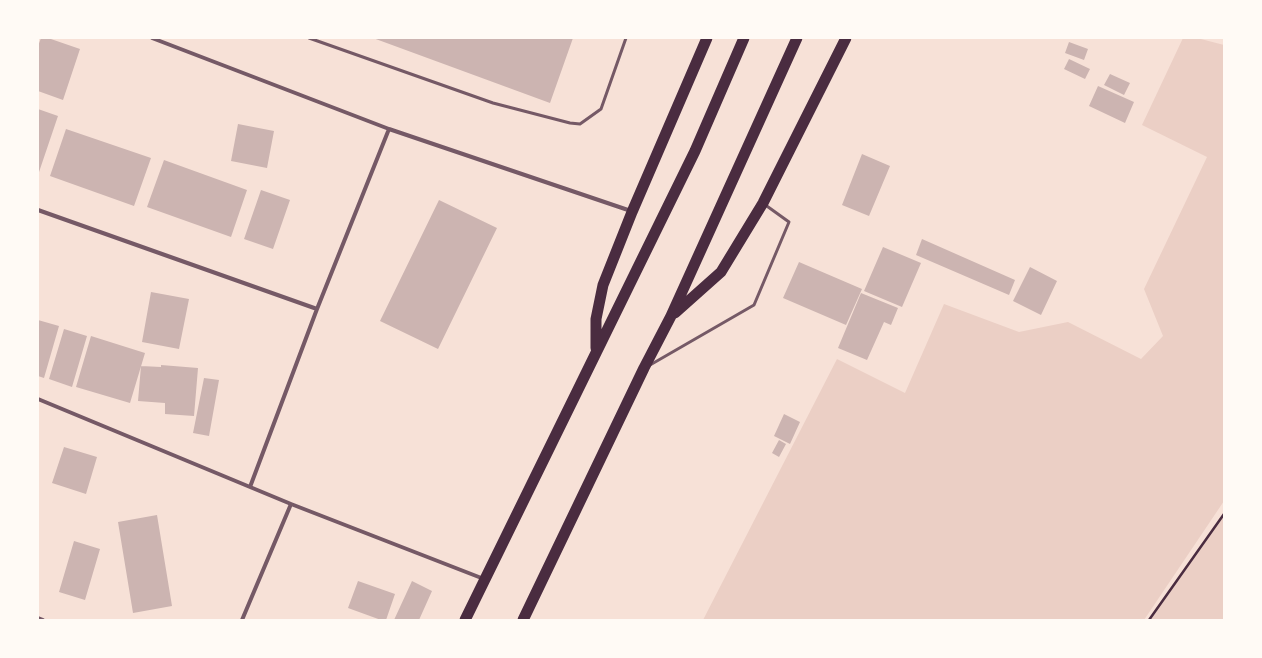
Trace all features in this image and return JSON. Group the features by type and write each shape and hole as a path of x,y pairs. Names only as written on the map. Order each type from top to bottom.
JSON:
{"highway":[{"path":"596,351 596,319 603,285 632,212 707,38"},
{"path":"465,620 695,151 744,38"},
{"path":"523,620 644,368 671,316 797,38"},
{"path":"671,316 720,272 763,203 846,38"}],"street":[{"path":"152,38 389,130 632,212"},
{"path":"250,487 317,309 389,130"},
{"path":"38,210 317,309"},
{"path":"38,399 291,504 484,579"},
{"path":"242,620 291,504"},
{"path":"38,618 43,620"}],"lane":[{"path":"309,38 493,103 570,123 580,124 601,109 626,38"},
{"path":"644,368 754,305 789,222 763,203"}],"path":[{"path":"1149,620 1224,514"}],"shaded area":[{"path":"1183,38 1197,38 1224,45 1224,501 1144,620 703,620 837,359 905,393 944,304 1019,332 1068,322 1141,359 1163,336 1144,289 1207,157 1142,125"},
{"path":"1224,514 1224,620 1149,620"}],"building":[{"path":"41,38 48,38 80,49 63,100 38,91 38,46"},
{"path":"373,38 573,38 550,103"},
{"path":"1069,42 1088,49 1084,60 1065,53"},
{"path":"1069,59 1090,69 1085,79 1064,69"},
{"path":"1110,74 1130,83 1124,95 1104,85"},
{"path":"1098,86 1134,102 1125,123 1089,106"},
{"path":"38,109 58,116 38,175"},
{"path":"238,124 274,131 267,168 231,161"},
{"path":"66,129 151,158 134,206 50,176"},
{"path":"862,154 890,166 869,216 842,205"},
{"path":"164,160 247,190 231,237 147,207"},
{"path":"261,190 290,200 273,249 244,239"},
{"path":"439,200 497,228 438,349 380,321"},
{"path":"922,239 1015,280 1009,295 916,255"},
{"path":"883,247 921,263 902,307 864,291"},
{"path":"799,262 862,289 846,325 783,298"},
{"path":"1030,267 1057,281 1041,315 1013,301"},
{"path":"151,292 189,299 179,349 142,342"},
{"path":"861,293 898,308 891,325 884,322 867,360 838,348"},
{"path":"38,320 59,326 44,378 38,376"},
{"path":"64,329 87,336 72,387 49,379"},
{"path":"91,336 145,353 130,403 76,387"},
{"path":"161,365 198,368 194,416 165,414 165,403 138,401 141,366 161,367"},
{"path":"204,378 219,380 209,436 193,433"},
{"path":"784,414 800,422 790,444 774,436"},
{"path":"779,440 786,444 779,457 772,453"},
{"path":"64,447 97,457 86,494 52,483"},
{"path":"157,515 172,606 133,613 118,522"},
{"path":"74,541 100,549 85,600 59,592"},
{"path":"358,581 395,594 386,620 381,620 348,608"},
{"path":"412,581 432,591 419,620 394,620"}]}
